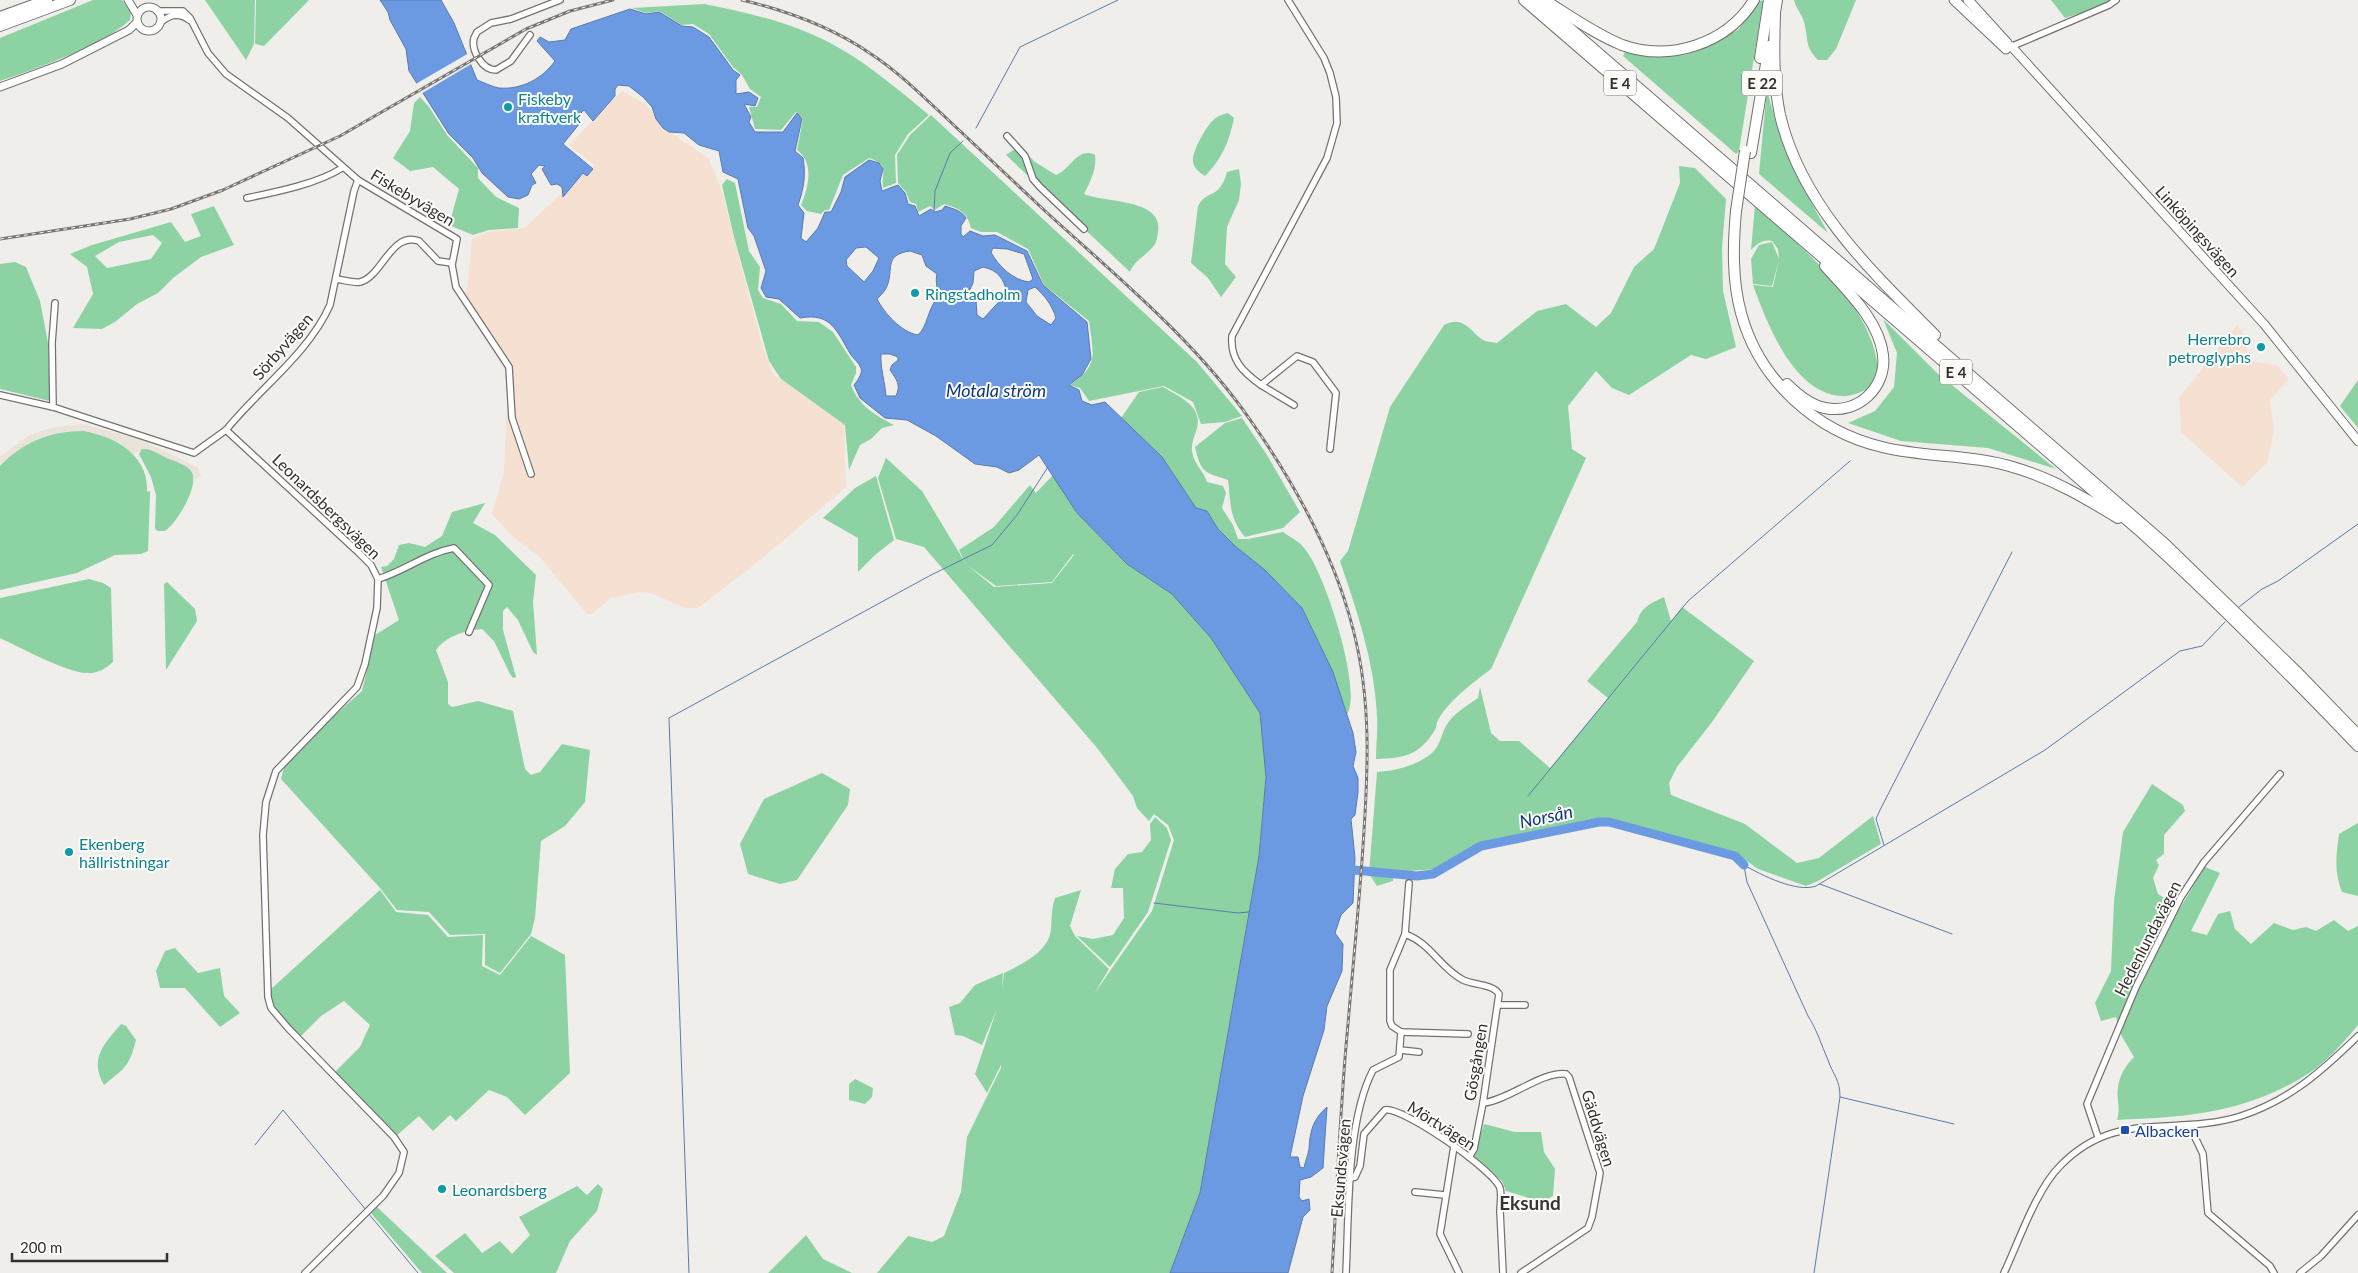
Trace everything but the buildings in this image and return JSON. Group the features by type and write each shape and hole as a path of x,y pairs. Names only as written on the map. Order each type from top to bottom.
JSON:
{"highway":[{"path":"0,17 47,0"},
{"path":"0,28 70,0"},
{"name":"E 4","path":"1524,0 2142,533 2292,676 2358,746"},
{"name":"E 4","path":"1537,0 1984,386 2211,586 2358,735"},
{"path":"1544,0 1592,30 1621,44 1642,50 1667,52 1699,45 1717,36 1742,16 1754,0"},
{"path":"1748,152 1769,0"},
{"name":"E 22","path":"1739,212 1748,152 1777,0"},
{"path":"1954,0 2009,48"},
{"path":"1968,0 2009,48"},
{"path":"1775,13 1774,76 1780,115 1793,155 1808,185 1823,209 1852,247 1984,386"},
{"path":"1739,212 1742,287 1752,325 1764,351 1788,384 1806,400 1826,409 1848,408 1867,398 1879,382 1884,365 1880,342 1859,306 1800,237"},
{"path":"1739,212 1734,239 1734,274 1738,302 1745,326 1766,368 1780,386 1805,410 1824,424 1864,442 1904,451 1983,460 2046,478 2142,533"}],"main road":[{"name":"Linköpingsvägen","path":"2009,48 2074,116 2264,324 2358,440"}],"street":[{"path":"128,0 144,8 150,7 157,10 161,22"},
{"path":"128,0 138,22 153,31 170,16 179,15 187,18 194,25"},
{"path":"530,35 511,61 496,70 484,66 474,47 474,38 485,25 511,18 560,0"},
{"path":"1288,0 1324,58 1330,73 1336,97 1337,123 1327,158 1232,336 1231,346 1238,365 1261,385 1294,405"},
{"path":"2009,48 2109,5 2116,0"},
{"path":"0,87 62,64 129,30 138,22 144,8"},
{"name":"Fiskebyvägen","path":"157,10 183,11 194,25 208,54 219,68 288,118 342,168 358,180 457,239 452,263 456,288 509,367 512,418 531,474"},
{"path":"1007,136 1025,156 1033,179 1084,229"},
{"path":"247,198 291,187 342,168"},
{"name":"Sörbyvägen","path":"0,395 53,407 194,453 227,431 319,328 330,305 358,180"},
{"path":"336,279 354,282 366,280 398,245 407,240 419,241 438,261 452,263"},
{"path":"53,407 52,343 55,303"},
{"path":"1261,385 1297,356 1313,362 1336,393 1330,449"},
{"name":"Leonardsbergsvägen","path":"227,431 358,552 372,566 378,578 377,612 365,664 357,687 276,771 266,802 263,836 268,997 271,1008 394,1137 404,1152 399,1173 383,1196 305,1273"},
{"path":"378,578 394,574 423,557 456,546 489,585 469,632"},
{"name":"Hedenlundavägen","path":"2098,1138 2087,1104 2136,987 2181,897 2204,862 2280,774"},
{"path":"1409,883 1405,934 1390,970 1390,1021 1392,1026 1401,1032 1468,1034"},
{"path":"1405,934 1425,943 1438,961 1459,978 1471,984 1498,991 1499,1002 1525,1005"},
{"name":"Gösgången","path":"1469,1157 1474,1149 1483,1103 1499,1002"},
{"path":"1401,1032 1400,1050 1419,1052"},
{"path":"2004,1273 2046,1184 2070,1156 2098,1138 2137,1127 2189,1125 2217,1122 2241,1116 2274,1102 2315,1077 2358,1036"},
{"name":"Eksundsvägen","path":"1346,1273 1354,1135 1360,1108 1373,1070 1399,1057 1400,1050"},
{"name":"Gäddvägen","path":"1483,1103 1502,1098 1537,1081 1566,1074 1598,1161 1600,1177 1588,1228 1521,1273"},
{"name":"Mörtvägen","path":"1351,1178 1355,1177 1360,1166 1364,1134 1385,1110 1396,1112 1454,1146 1497,1181 1501,1195 1503,1273"},
{"path":"2189,1125 2203,1154 2208,1213 2270,1266 2274,1273"},
{"path":"1454,1146 1440,1234 1459,1273"},
{"path":"1415,1192 1445,1195"},
{"path":"2300,1273 2321,1256 2358,1215"}],"shaded area":[{"path":"622,91 646,104 663,127 708,158 720,185 762,345 773,374 844,424 846,487 760,560 698,608 685,608 651,593 640,592 611,598 592,614 587,614 539,556 514,538 492,514 504,472 507,404 505,370 462,304 466,300 472,239 488,232 524,228 583,174 587,175 594,165 569,145"},
{"path":"2237,325 2242,331 2249,357 2256,362 2277,365 2289,379 2270,400 2274,431 2267,463 2242,487 2181,432 2179,398"},
{"path":"82,424 135,438 198,468 201,476 197,479 193,477 192,473 140,451 133,455 120,443 96,433 83,431 62,432 39,438 16,451 0,466 0,457 28,436 50,428"}],"green space":[{"path":"93,0 122,0 131,12 130,20 86,47 50,63 0,81 0,38"},
{"path":"205,0 255,0 254,44 246,60"},
{"path":"256,0 309,0 264,46 255,44"},
{"path":"1758,0 1763,1 1739,151 1736,154 1623,56 1625,52 1655,57 1685,55 1710,46 1739,29"},
{"path":"1794,0 1856,0 1836,49 1827,60 1818,60 1811,51 1803,19"},
{"path":"2051,0 2112,0 2106,5 2065,18"},
{"path":"704,4 773,20 807,32 851,55 897,88 929,115 908,134 895,155 896,183 883,188 882,166 880,163 869,158 843,175 829,210 825,210 821,214 807,211 801,205 808,184 808,169 803,155 797,150 803,119 796,112 781,130 755,129 749,107 757,107 761,97 750,89 742,75 733,67 709,34 693,24 682,25 659,11 646,13 632,8"},
{"path":"1767,88 1784,144 1800,180 1828,233 1759,174"},
{"path":"420,97 429,107 447,135 478,168 478,178 496,197 519,208 518,228 489,230 473,235 449,225 459,189 433,167 410,171 393,158 410,131 414,103"},
{"path":"1228,113 1234,118 1230,135 1220,157 1205,176 1194,166 1193,156 1205,130 1213,120"},
{"path":"931,115 1197,362 1242,416 1225,422 1201,424 1193,402 1164,386 1089,401 1080,388 1070,385 1086,371 1092,358 1093,350 1089,321 1044,285 1028,249 997,232 981,232 971,228 965,215 950,206 944,204 935,210 930,206 918,212 916,204 910,202 906,192 898,183 897,155 910,135"},
{"path":"1019,146 1035,162 1056,175 1079,156 1089,153 1095,155 1094,170 1084,194 1142,207 1152,213 1157,221 1158,232 1155,244 1135,264 1130,272 1006,155"},
{"path":"1679,166 1695,168 1726,199 1722,248 1723,291 1736,347 1706,359 1691,355 1629,395 1612,388 1596,371 1568,406 1572,449 1586,458 1491,669 1449,705 1438,720 1436,729 1429,739 1417,750 1395,758 1376,759 1377,722 1373,677 1359,618 1340,561 1348,551 1390,407 1444,325 1451,322 1462,323 1485,341 1497,343 1537,311 1566,304 1596,327 1611,313 1634,267 1654,249 1680,183"},
{"path":"1239,169 1241,184 1239,200 1227,227 1225,264 1236,277 1221,297 1208,278 1191,263 1198,206 1206,197 1217,191 1224,181 1227,172"},
{"path":"727,179 735,183 749,251 760,267 758,290 763,298 781,304 797,321 819,322 833,332 856,367 856,373 851,385 858,399 874,413 894,425 882,428 871,439 860,445 849,470 845,425 781,379 769,361 734,237 722,185"},
{"path":"1755,205 1811,256 1846,296 1860,317 1871,339 1877,365 1870,388 1845,396 1824,392 1809,383 1784,354 1774,336 1753,285 1773,287 1779,260 1772,286 1753,284 1751,259 1759,245 1772,242 1779,259 1778,249 1772,241 1760,242 1751,250"},
{"path":"214,206 234,245 201,257 173,278 158,293 137,304 115,322 102,329 73,328 93,294 87,267 70,254 92,245 171,222 185,242 201,236 191,214","holes":["153,235 162,243 151,259 107,268 95,256 119,242"]},
{"path":"15,262 26,267 40,301 48,343 50,401 0,389 0,264"},
{"path":"1883,319 1937,373 2056,469 1988,448 1901,441 1848,423 1875,411 1894,387 1897,353"},
{"path":"2358,380 2358,428 2340,406"},
{"path":"1163,387 1182,398 1193,408 1196,414 1198,420 1192,445 1193,456 1207,482 1223,486 1226,493 1222,508 1233,525 1238,539 1248,539 1283,532 1297,541 1312,560 1331,604 1346,657 1351,701 1347,714 1333,673 1302,608 1265,570 1235,546 1218,529 1207,511 1196,508 1162,457 1121,418 1139,392"},
{"path":"1242,418 1267,455 1300,512 1283,528 1245,537 1233,517 1228,480 1209,473 1202,467 1195,447 1225,423"},
{"path":"83,431 107,437 128,449 142,468 146,479 147,492 150,491 148,551 141,554 115,555 77,573 0,590 0,466 28,444 59,433"},
{"path":"142,449 152,451 183,465 191,471 193,477 193,485 186,503 170,527 165,531 157,531 155,528 156,495 151,477 139,454"},
{"path":"886,458 922,491 966,564 959,550 994,527 1030,485 1036,493 1054,474 1077,513 1127,564 1172,594 1211,638 1260,713 1266,777 1259,856 1200,1193 1170,1273 877,1273 908,1236 932,1242 944,1236 961,1192 967,1137 1001,1068 1001,1065 987,1093 975,1074 997,1009 982,1045 963,1036 955,1035 949,1007 960,1003 975,985 1003,973 1002,989 1004,973 1034,956 1045,944 1051,929 1055,898 1081,890 1070,926 1075,936 1109,969 1094,994 1152,911 1174,840 1168,825 1154,814 1149,821 1137,808 1133,796 1098,749 924,547 896,539 878,478","holes":["1074,555 1052,583 994,587 967,565 996,586 1052,582"]},
{"path":"876,476 894,540 858,572 858,538 823,518 855,488"},
{"path":"485,503 473,523 495,535 536,575 533,602 537,655 533,652 518,620 507,607 503,611 503,630 516,677 513,678 510,674 494,641 482,629 451,637 436,650 448,682 448,704 452,707 478,701 513,711 525,769 531,775 540,772 562,744 590,750 585,802 565,826 541,841 535,918 531,934 500,973 485,965 485,934 450,935 429,912 397,910 380,888 281,779 284,768 308,739 362,691 375,635 399,620 381,567 387,566 394,559 399,545 409,543 425,547 442,536 452,512"},
{"path":"89,579 103,583 111,588 113,662 107,667 94,673 78,672 43,659 0,638 0,598"},
{"path":"167,582 195,609 197,621 166,670 164,584"},
{"path":"1664,597 1671,621 1682,607 1754,661 1712,722 1677,767 1669,783 1671,795 1745,824 1797,863 1819,858 1873,816 1881,844 1818,881 1806,886 1758,869 1737,854 1618,821 1596,818 1481,843 1438,869 1394,872 1393,881 1377,886 1369,874 1377,772 1406,767 1432,753 1452,718 1478,698 1480,687 1491,733 1500,741 1519,741 1550,768 1608,698 1587,681 1637,622 1643,610"},
{"path":"822,773 850,789 848,805 797,880 780,884 748,874 740,844 764,799"},
{"path":"2152,784 2183,805 2185,811 2164,835 2164,854 2156,860 2159,865 2153,878 2158,894 2180,908 2205,867 2220,873 2191,931 2207,935 2218,914 2230,911 2235,929 2251,944 2274,923 2293,930 2306,927 2316,931 2334,920 2348,931 2358,926 2358,1025 2332,1054 2311,1072 2257,1099 2235,1106 2190,1115 2117,1120 2121,1075 2134,1057 2121,1035 2116,1017 2101,1021 2095,1003 2111,971 2114,901 2123,832"},
{"path":"1155,817 1167,828 1171,840 1148,912 1110,967 1077,936 1093,939 1113,935 1124,918 1123,888 1111,888 1115,869 1128,854 1142,852 1151,840 1150,824"},
{"path":"2358,823 2358,896 2342,892 2336,863 2339,834"},
{"path":"380,890 396,912 428,915 448,937 483,935 482,966 500,975 531,936 565,955 570,1073 525,1115 507,1097 489,1090 456,1121 450,1115 433,1131 419,1116 395,1137 335,1072 360,1047 370,1025 344,1001 321,1016 300,1037 276,1009 271,996 271,989"},
{"path":"175,948 198,973 220,968 224,996 240,1013 220,1027 185,988 160,988 156,971 165,951"},
{"path":"121,1024 126,1026 136,1040 128,1062 117,1075 104,1085 98,1067 98,1059 104,1045"},
{"path":"855,1079 873,1088 872,1097 865,1104 849,1100 849,1084"},
{"path":"1484,1124 1515,1132 1541,1132 1544,1152 1555,1169 1553,1196 1542,1202 1506,1191 1502,1181 1474,1157"},
{"path":"598,1184 603,1189 597,1211 570,1241 556,1273 454,1273 435,1256 465,1233 482,1253 500,1241 512,1254 530,1235 519,1217 577,1186 587,1195"},
{"path":"377,1207 447,1273 422,1273 370,1212"},
{"path":"806,1235 823,1259 852,1273 768,1273"}],"water":[{"name":"Motala ström","path":"380,0 441,0 454,23 477,80 499,88 516,87 531,82 544,73 555,61 537,41 540,37 549,42 565,40 571,29 630,9 646,14 659,12 682,26 693,27 709,37 733,70 740,75 736,80 736,94 749,92 758,98 755,106 744,104 751,117 749,122 755,132 783,132 797,113 802,119 795,151 803,158 804,170 803,187 798,205 804,213 801,238 806,242 818,228 825,212 831,212 841,192 845,177 869,160 879,163 883,169 880,181 882,191 898,185 905,193 908,204 915,206 919,216 931,209 935,212 942,210 945,206 959,211 966,218 961,226 963,237 970,231 983,236 995,235 1027,251 1043,285 1087,322 1091,359 1082,375 1069,385 1079,390 1082,401 1092,405 1105,402 1162,457 1196,508 1207,511 1218,529 1235,546 1265,570 1302,608 1333,672 1353,733 1356,752 1353,766 1358,778 1358,792 1355,815 1351,819 1355,858 1353,903 1341,915 1335,933 1343,944 1342,971 1327,1006 1324,1030 1303,1096 1290,1157 1298,1157 1300,1167 1304,1168 1313,1126 1318,1116 1327,1107 1323,1168 1311,1177 1300,1180 1299,1197 1302,1201 1309,1199 1310,1210 1303,1217 1288,1273 1170,1273 1200,1193 1259,856 1266,777 1260,713 1211,638 1172,594 1127,564 1077,513 1039,455 1019,470 1009,473 997,467 975,464 936,436 907,420 885,418 860,398 854,385 860,375 861,368 832,326 820,318 800,318 779,299 766,297 761,288 766,271 754,236 748,228 738,179 723,172 719,151 699,145 684,133 669,132 656,119 652,107 643,97 629,86 618,85 615,89 615,96 593,121 584,110 577,117 580,123 563,144 593,169 587,176 583,173 563,197 562,187 557,184 551,185 542,169 545,166 539,165 531,174 536,183 532,185 528,195 519,199 508,197 482,173 473,158 449,134 409,71 406,49 390,20 388,12","holes":["866,247 879,258 873,271 864,282 847,266 846,260 856,248","993,248 1007,249 1024,254 1033,279 1029,282 1017,278 1007,272 991,252","910,251 922,255 926,266 937,274 938,297 934,302 924,327 918,335 894,322 884,311 877,299 888,283 892,260 901,253","983,267 993,270 1000,276 1006,288 1007,293 983,319 977,315 976,300 966,298 973,283 974,271","1035,287 1048,301 1056,318 1051,325 1037,316 1026,302 1028,290","881,354 890,354 898,357 898,360 892,365 890,370 898,383 896,396 886,396"]}],"pier":[{"path":"469,53 473,63 419,95 414,85"}],"waterway":[{"path":"976,128 1020,47 1118,0"},
{"path":"934,212 935,191 950,153 963,141"},
{"path":"1528,796 1688,601 1850,461"},
{"path":"689,1273 669,718 931,575 992,545 1017,515 1048,467"},
{"path":"2239,607 2262,589 2278,581 2358,524"},
{"path":"1884,845 1876,819 2012,552"},
{"path":"1744,865 1769,878 1789,885 1808,888 1816,886 2045,750 2180,651 2202,646 2225,622"},
{"name":"Norsån","path":"1354,870 1417,876 1433,874 1481,846 1599,822 1609,822 1735,856 1744,865"},
{"path":"1744,866 1747,882 1839,1086 1840,1097 1814,1273"},
{"path":"1820,884 1952,934"},
{"path":"1154,903 1238,913 1249,912"},
{"path":"1840,1097 1954,1124"},
{"path":"255,1145 283,1110 366,1210"},
{"path":"368,1213 418,1273"}],"railway":[{"path":"0,239 130,219 171,209 223,190 340,136 526,29 570,11 613,0"},
{"path":"742,0 776,9 825,28 856,44 881,61 916,90 1154,310 1205,363 1251,421 1298,495 1324,547 1345,601 1353,629 1363,683 1367,737 1365,819 1343,1086 1332,1273"}],"place":[{"name":"Fiskeby kraftverk","path":"508,107"},
{"name":"Ringstadholm","path":"915,293"},
{"name":"Herrebro petroglyphs","path":"2261,347"},
{"name":"Ekenberg hällristningar","path":"69,852"},
{"name":"Albacken","path":"2125,1130"},
{"name":"Leonardsberg","path":"442,1189"}],"district":[{"name":"Eksund","path":"1530,1202"}]}
